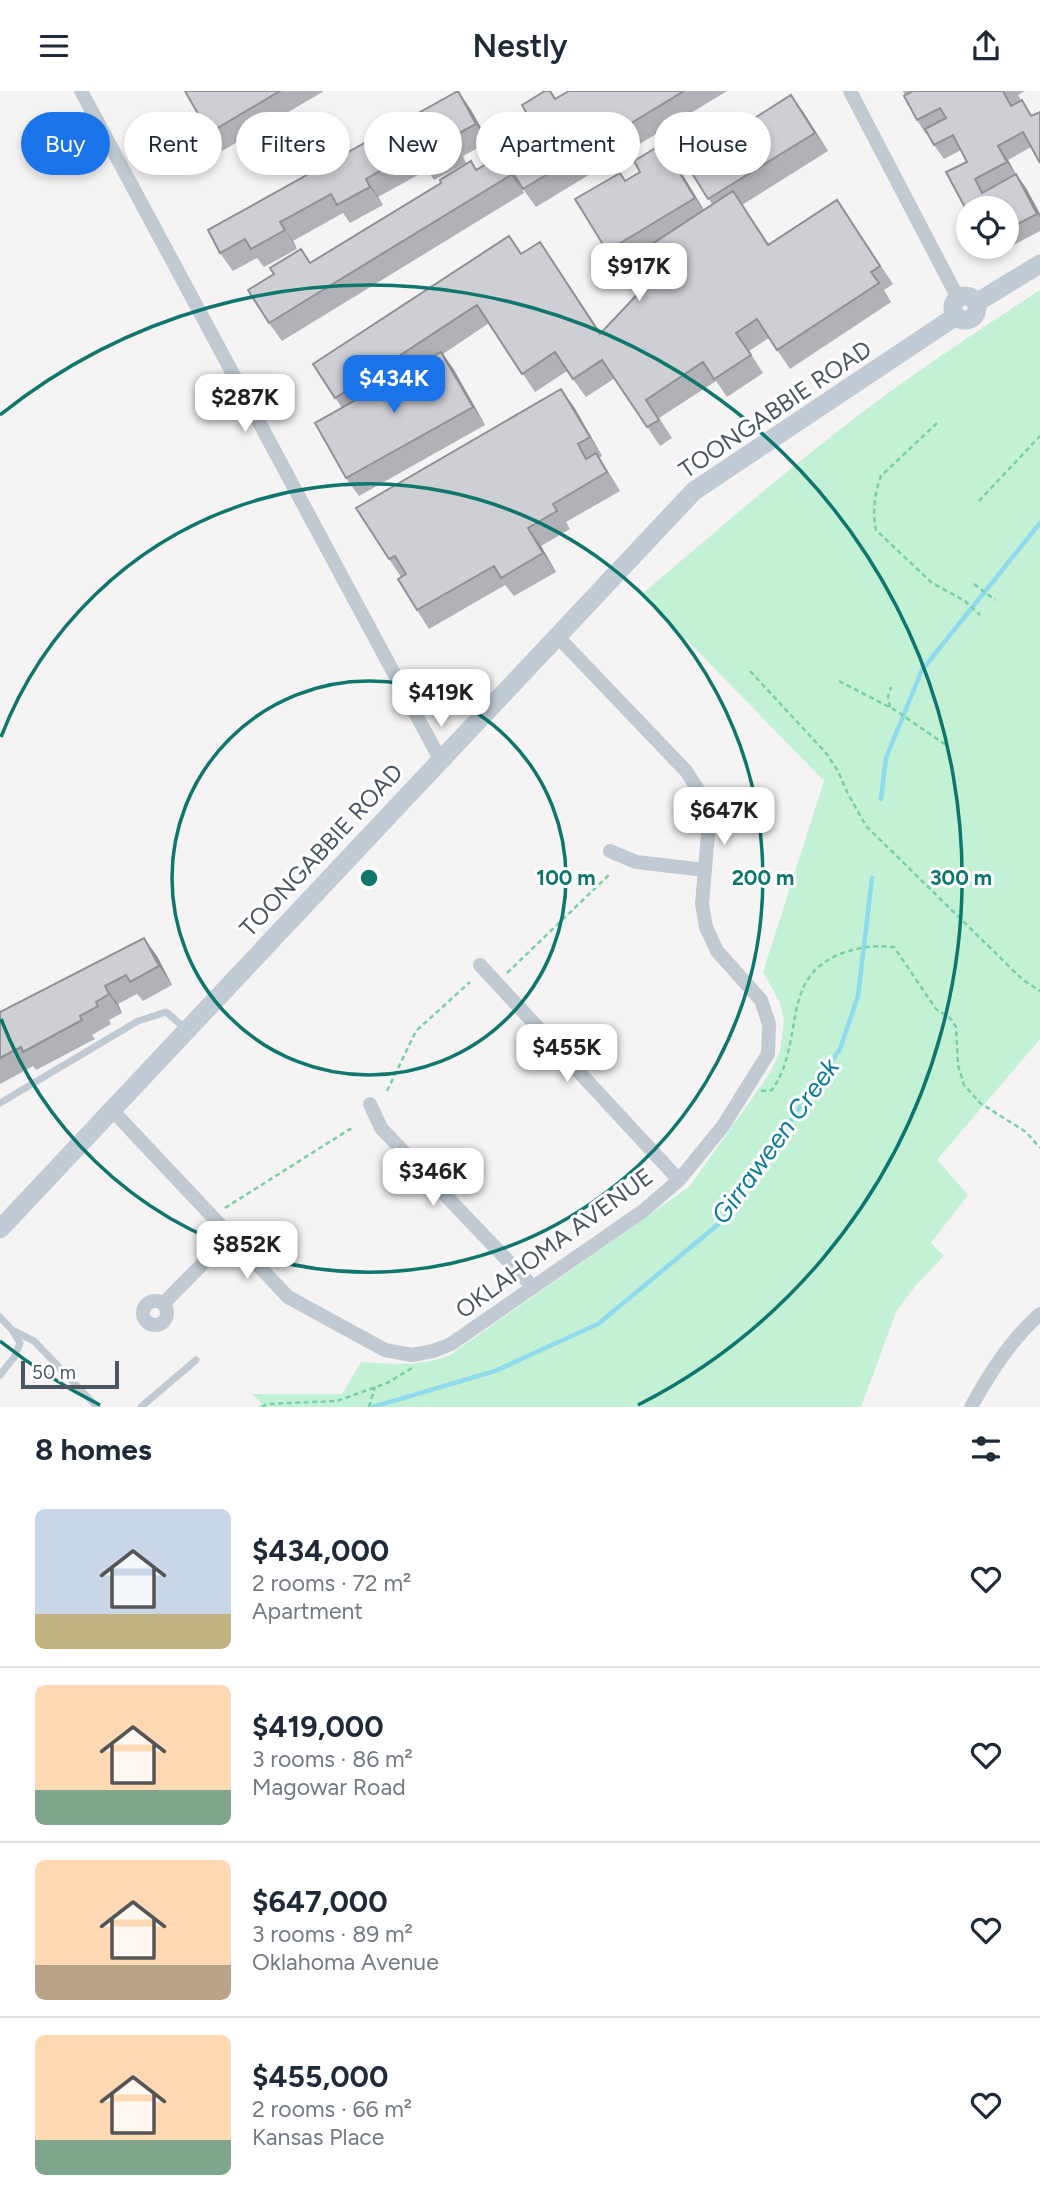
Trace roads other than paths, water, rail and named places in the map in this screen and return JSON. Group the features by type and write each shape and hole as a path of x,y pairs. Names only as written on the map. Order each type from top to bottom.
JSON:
{"main road":[{"name":"TOONGABBIE ROAD","path":"0,1229 694,491 963,306 1040,264"}],"street":[{"path":"81,91 440,759"},
{"path":"850,91 963,306"},
{"name":"OKLAHOMA AVENUE","path":"112,1110 277,1288 294,1301 385,1350 412,1355 451,1344 643,1211 680,1179 723,1126 768,1054 769,1024 761,1000 718,951 706,927 702,904 708,834 706,814 699,792 686,771 557,636"},
{"path":"610,851 636,862 705,870"},
{"path":"480,965 680,1179"},
{"path":"370,1104 381,1128 533,1287"},
{"path":"163,1304 229,1237"},
{"path":"971,1407 1010,1347 1040,1314"}],"lane":[{"path":"0,1103 138,1021 166,1012 187,1029"},
{"path":"0,1317 20,1343 15,1356 0,1375"},
{"path":"12,1330 34,1341 97,1407"},
{"path":"141,1407 196,1360"}],"waterway":[{"name":"Girraween Creek","path":"881,799 886,758 922,670 1040,523"},
{"name":"Girraween Creek","path":"373,1407 495,1371 598,1324 721,1222 840,1049 858,996 872,878"}]}
